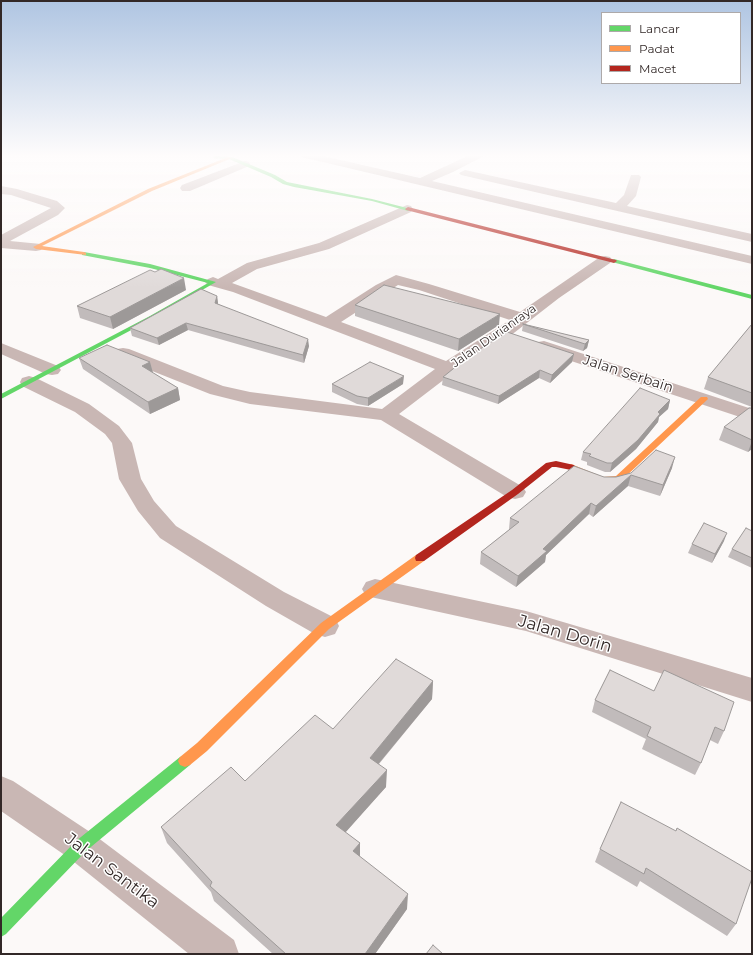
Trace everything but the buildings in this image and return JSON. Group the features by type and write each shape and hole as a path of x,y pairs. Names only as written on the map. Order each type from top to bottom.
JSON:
{"street":[{"path":"1,240 59,208 53,204 38,200"},
{"path":"36,248 131,200"},
{"path":"366,200 752,298"},
{"path":"496,200 752,260"},
{"path":"537,200 752,250"},
{"path":"583,200 752,238"},
{"path":"620,208 627,200"},
{"path":"1,397 99,344 216,283 252,266 324,246 407,209"},
{"path":"1,244 86,254 143,264 238,289 448,368"},
{"name":"Jalan Durianraya","path":"386,415 448,368 504,332 553,294 605,260"},
{"path":"328,323 381,288 396,280 424,287 521,318"},
{"name":"Jalan Serbain","path":"504,332 752,415"},
{"path":"99,344 217,390 232,394 250,398 386,415 516,492"},
{"path":"1,348 52,370"},
{"path":"30,382 82,408 112,430 122,443 130,479 146,506 168,532 275,599 325,626"},
{"path":"1,929 81,846 202,747 325,626 375,589 516,492 549,465 556,464 566,466 602,480 613,480 619,478 704,399"},
{"name":"Jalan Dorin","path":"375,589 526,621 752,690"},
{"name":"Jalan Santika","path":"1,792 81,846 220,954"}],"traffic: fast":[{"path":"370,200 408,209"},
{"path":"1,397 152,317 213,282 150,266 84,254"},
{"path":"614,261 752,297"},
{"path":"1,929 81,846 185,761"}],"traffic: slow":[{"path":"84,254 36,247 131,200"},
{"path":"571,467 602,480 613,480 619,478 704,399"},
{"path":"185,761 202,747 325,626 420,558"}],"traffic: jam":[{"path":"408,209 614,261"},
{"path":"420,558 515,492 549,465 556,464 571,467"}]}
